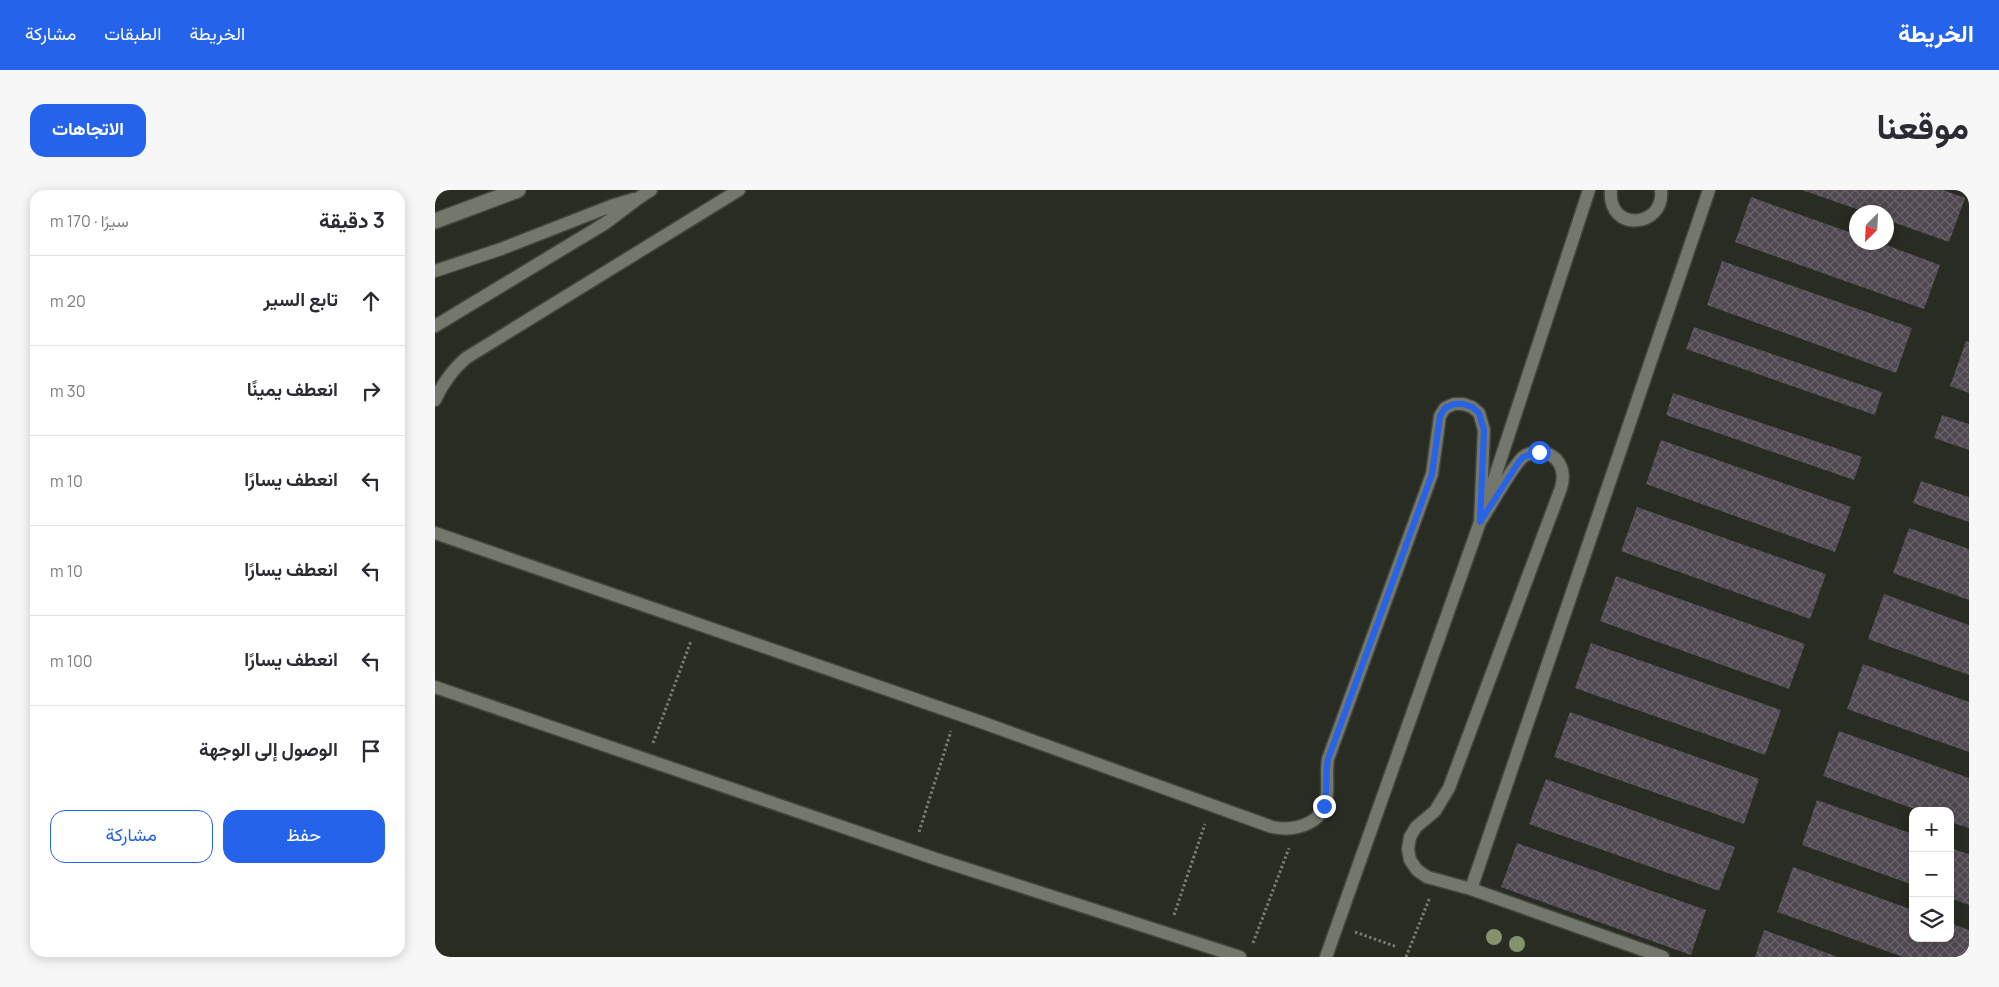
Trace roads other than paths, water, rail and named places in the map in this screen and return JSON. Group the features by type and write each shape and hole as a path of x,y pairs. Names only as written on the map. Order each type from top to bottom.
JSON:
{"street":[{"path":"435,221 518,190"}],"lane":[{"path":"435,271 501,249 636,198 651,190"},
{"path":"435,400 453,369 466,358 739,190"},
{"path":"1326,957 1480,522 1589,190"},
{"path":"1611,190 1611,204 1615,211 1627,220 1635,220 1650,217 1656,211 1661,204 1661,190"},
{"path":"1471,889 1709,190"},
{"path":"435,326 604,224 627,208 636,198"},
{"path":"435,533 957,714 1284,830 1296,829 1308,824 1318,817 1324,806 1327,794 1328,759 1432,474 1440,416 1445,408 1454,404 1472,407 1479,413 1483,422 1480,522"},
{"path":"1480,522 1523,457 1531,454 1547,454 1555,458 1560,464 1563,480 1449,788 1435,811 1416,827 1410,837 1408,849 1410,860 1417,870 1427,877 1471,889 1663,957"},
{"path":"435,687 913,852 1168,934 1207,952 1240,957"}]}
